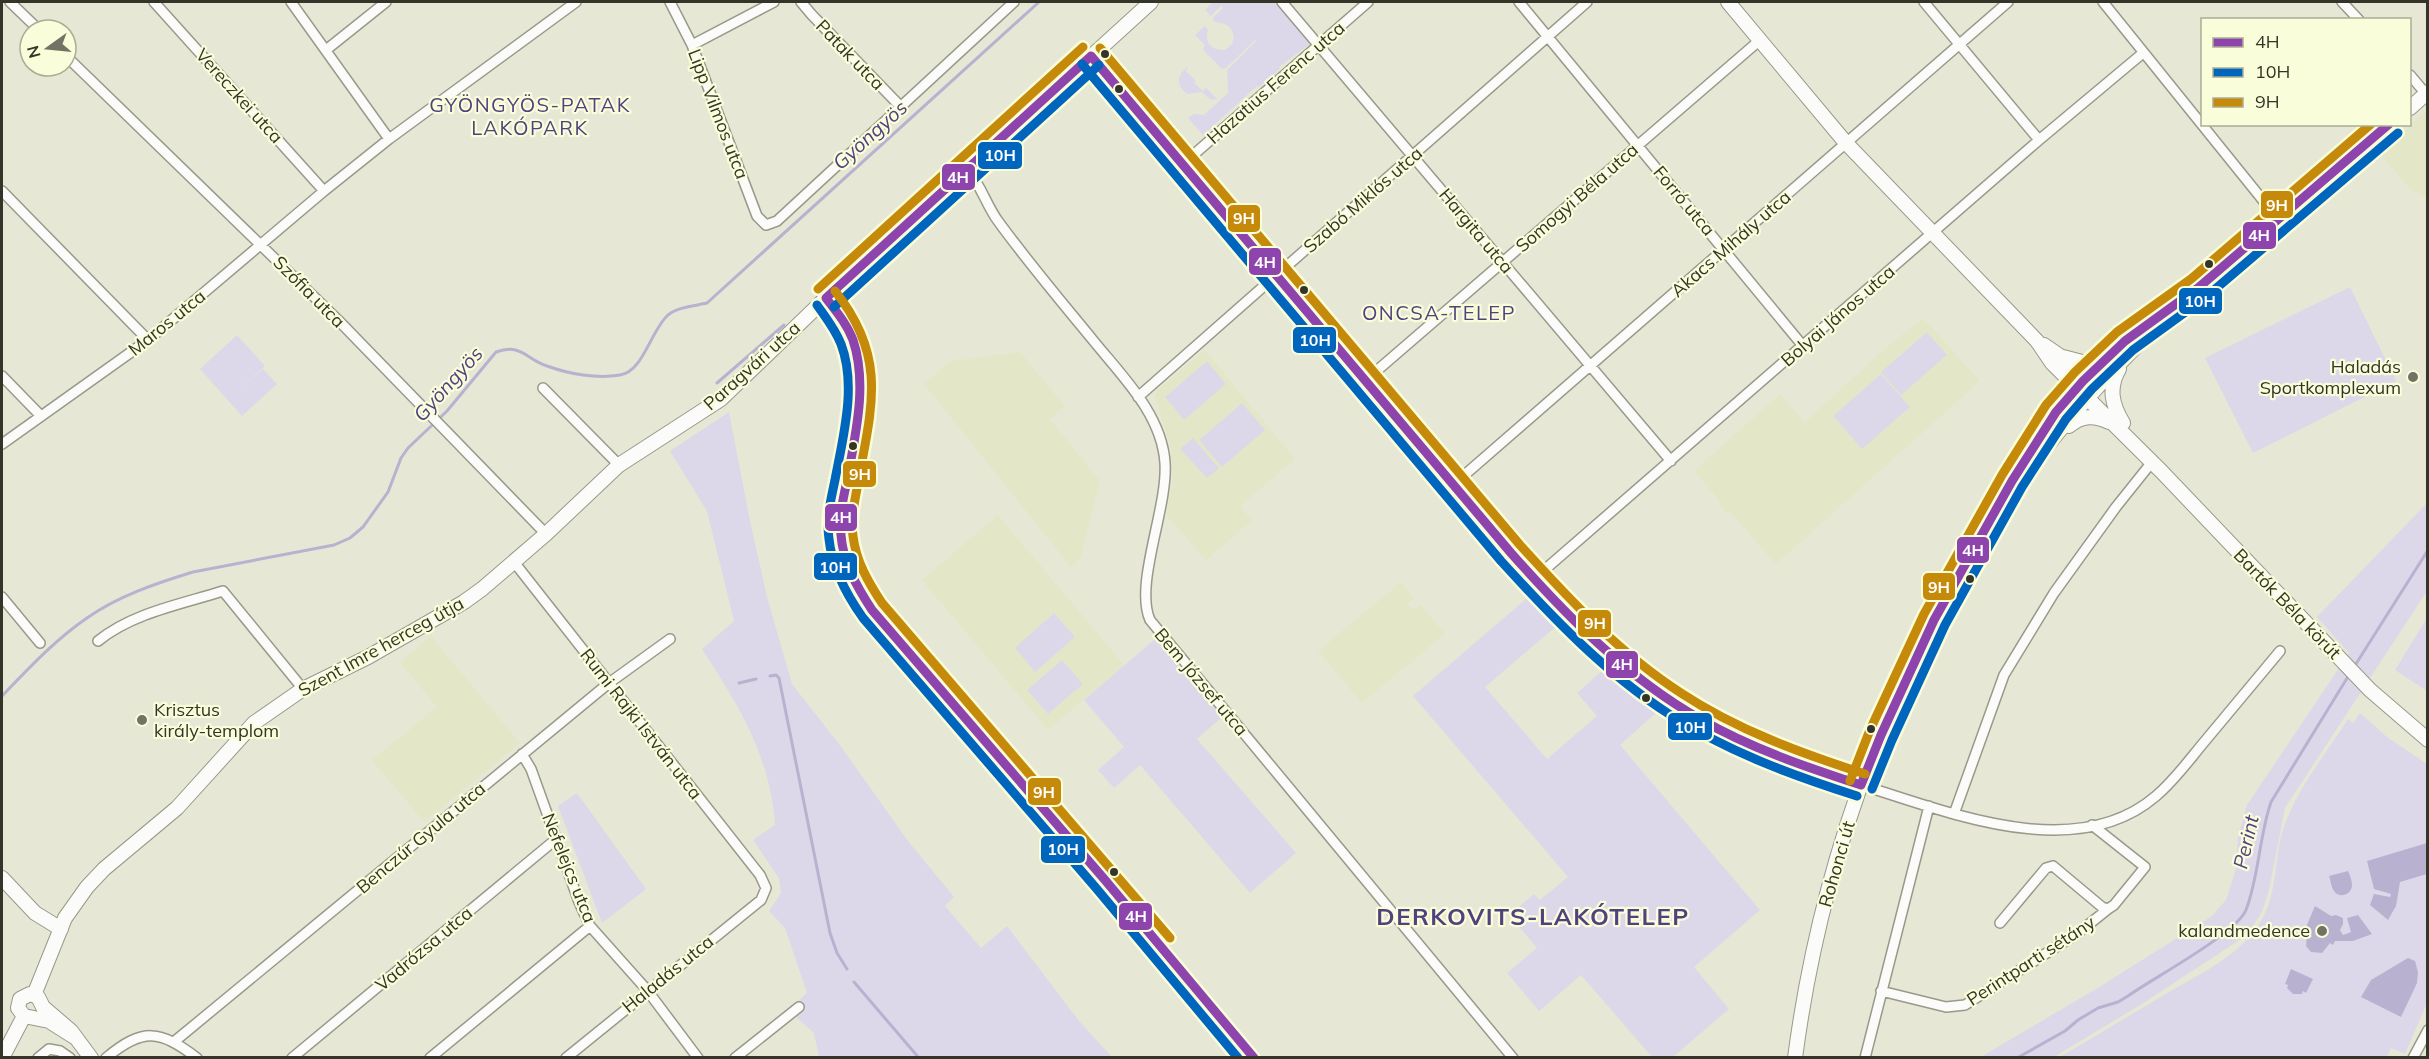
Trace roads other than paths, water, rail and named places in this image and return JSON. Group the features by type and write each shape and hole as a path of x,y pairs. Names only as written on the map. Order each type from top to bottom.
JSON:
{"street":[{"path":"10,2 27,18"},
{"name":"Vereczkei utca","path":"154,2 324,191"},
{"path":"291,2 389,139"},
{"path":"326,50 386,2"},
{"name":"Maros utca","path":"2,444 148,340 389,139 576,2"},
{"name":"Lipp Vilmos utca","path":"670,2 692,45 757,216 766,225 777,221 901,107"},
{"path":"692,45 774,2"},
{"name":"Patak utca","path":"801,2 901,107"},
{"path":"901,107 1014,2"},
{"name":"Paragvári utca","path":"699,415 725,396 826,298 1151,2"},
{"name":"Hargita utca","path":"1282,2 1671,461"},
{"name":"Hazatius Ferenc utca","path":"1183,164 1368,2"},
{"name":"Forró utca","path":"1519,2 1803,346"},
{"name":"Szabó Miklós utca","path":"1138,397 1587,2"},
{"name":"Bartók Béla körút","path":"1728,2 1846,143 2117,423 2332,652 2370,690 2427,740"},
{"path":"1924,2 2039,140"},
{"name":"Akacs Mihály utca","path":"1453,485 2008,2"},
{"path":"2103,2 2201,124"},
{"path":"2342,2 2357,18"},
{"name":"Somogyi Béla utca","path":"1366,380 1760,40"},
{"name":"Bolyai János utca","path":"1534,579 2039,140 2143,53"},
{"path":"1091,56 1534,579 1602,647 1672,701 1726,733 1790,762 1984,822 2032,830 2056,830 2091,825 2129,814 2156,797 2280,651"},
{"name":"Szófia utca","path":"78,68 262,245 546,534"},
{"path":"2411,77 2427,93 2411,106"},
{"path":"2202,126 2278,219"},
{"name":"Rohonci út","path":"1795,1058 1802,1007 1822,915 1861,785 1921,645 1952,585 2012,481 2056,412 2128,355 2198,288 2388,126"},
{"name":"Bem József utca","path":"967,170 975,179 998,220 1138,397 1159,437 1165,463 1164,497 1145,590 1145,607 1150,620 1513,1058"},
{"path":"2,191 148,340"},
{"name":"Rohonci út","path":"1992,519 2037,460 2104,360 2158,315 2198,288"},
{"path":"826,298 839,312 848,327 859,361 857,419 840,527 843,552 854,582 872,610 1105,880 1254,1058"},
{"path":"2037,460 2070,424 2078,420 2094,417 2117,423 2113,405 2113,383 2128,355"},
{"path":"2056,412 2062,392 2056,360 2086,363 2104,360"},
{"path":"2,376 41,416"},
{"path":"543,388 619,465"},
{"name":"Szent Imre herceg útja","path":"2,1058 29,1017 41,1010 38,1000 61,929 75,902 104,869 184,801 254,723 303,689 368,657 464,602 546,534 619,465 699,415"},
{"path":"1954,814 2004,675 2054,593 2116,507 2152,462"},
{"name":"Rumi Rajki István utca","path":"514,562 760,875 766,888"},
{"path":"98,641 113,629 161,610 223,591 303,689"},
{"path":"2,597 40,643"},
{"name":"Benczúr Gyula utca","path":"175,1041 609,683 670,639"},
{"name":"Nefelejcs utca","path":"522,754 531,769 555,840 590,926 647,990 698,1058"},
{"path":"1865,1058 1929,806"},
{"name":"Perintparti sétány","path":"1881,991 1946,1007 1965,1005 2078,933 2108,909 2145,867 2091,825"},
{"name":"Vadrózsa utca","path":"292,1058 555,840"},
{"path":"2000,923 2046,868 2053,866 2102,907 2108,909"},
{"path":"2,878 28,907 61,929"},
{"name":"Haladás utca","path":"566,1058 647,990 761,900 766,888"},
{"path":"430,1058 590,926"},
{"name":"Szent Imre herceg útja","path":"29,1017 18,1008 20,999 27,995 38,1000"},
{"path":"38,1000 71,1030 92,1058"},
{"path":"735,1058 799,1007"},
{"path":"29,1017 49,1021 76,1038"},
{"path":"2413,1058 2427,1030"},
{"path":"106,1058 120,1046 140,1037 159,1037 175,1041 197,1058"},
{"path":"38,1058 49,1049 60,1051 70,1058"}],"waterway":[{"name":"Gyöngyös","path":"2,696 64,635 99,610 125,597 193,572 334,545 350,538 363,527 388,492 401,458 408,448 447,411 496,352 512,349 547,366 583,375 611,376 628,372 641,359 668,315 681,308 707,303 1039,2"},
{"path":"717,383 784,325"},
{"name":"Perint","path":"2354,667 2428,550"},
{"path":"770,676 776,675 779,678 830,933 837,953 847,969"},
{"name":"Perint","path":"2017,1058 2065,1031 2098,1008 2118,1002 2128,996 2211,943 2239,920 2246,910 2250,897 2271,802 2349,675"},
{"path":"739,683 756,679"},
{"path":"854,982 919,1058"}],"place":[{"name":"Haladás Sportkomplexum","path":"2413,377"},
{"name":"Krisztus király-templom","path":"142,720"},
{"name":"kalandmedence","path":"2322,931"}],"district":[{"name":"GYÖNGYÖS-PATAK LAKÓPARK","path":"530,116"},
{"name":"ONCSA-TELEP","path":"1439,313"},
{"name":"DERKOVITS-LAKÓTELEP","path":"1533,917"}]}
